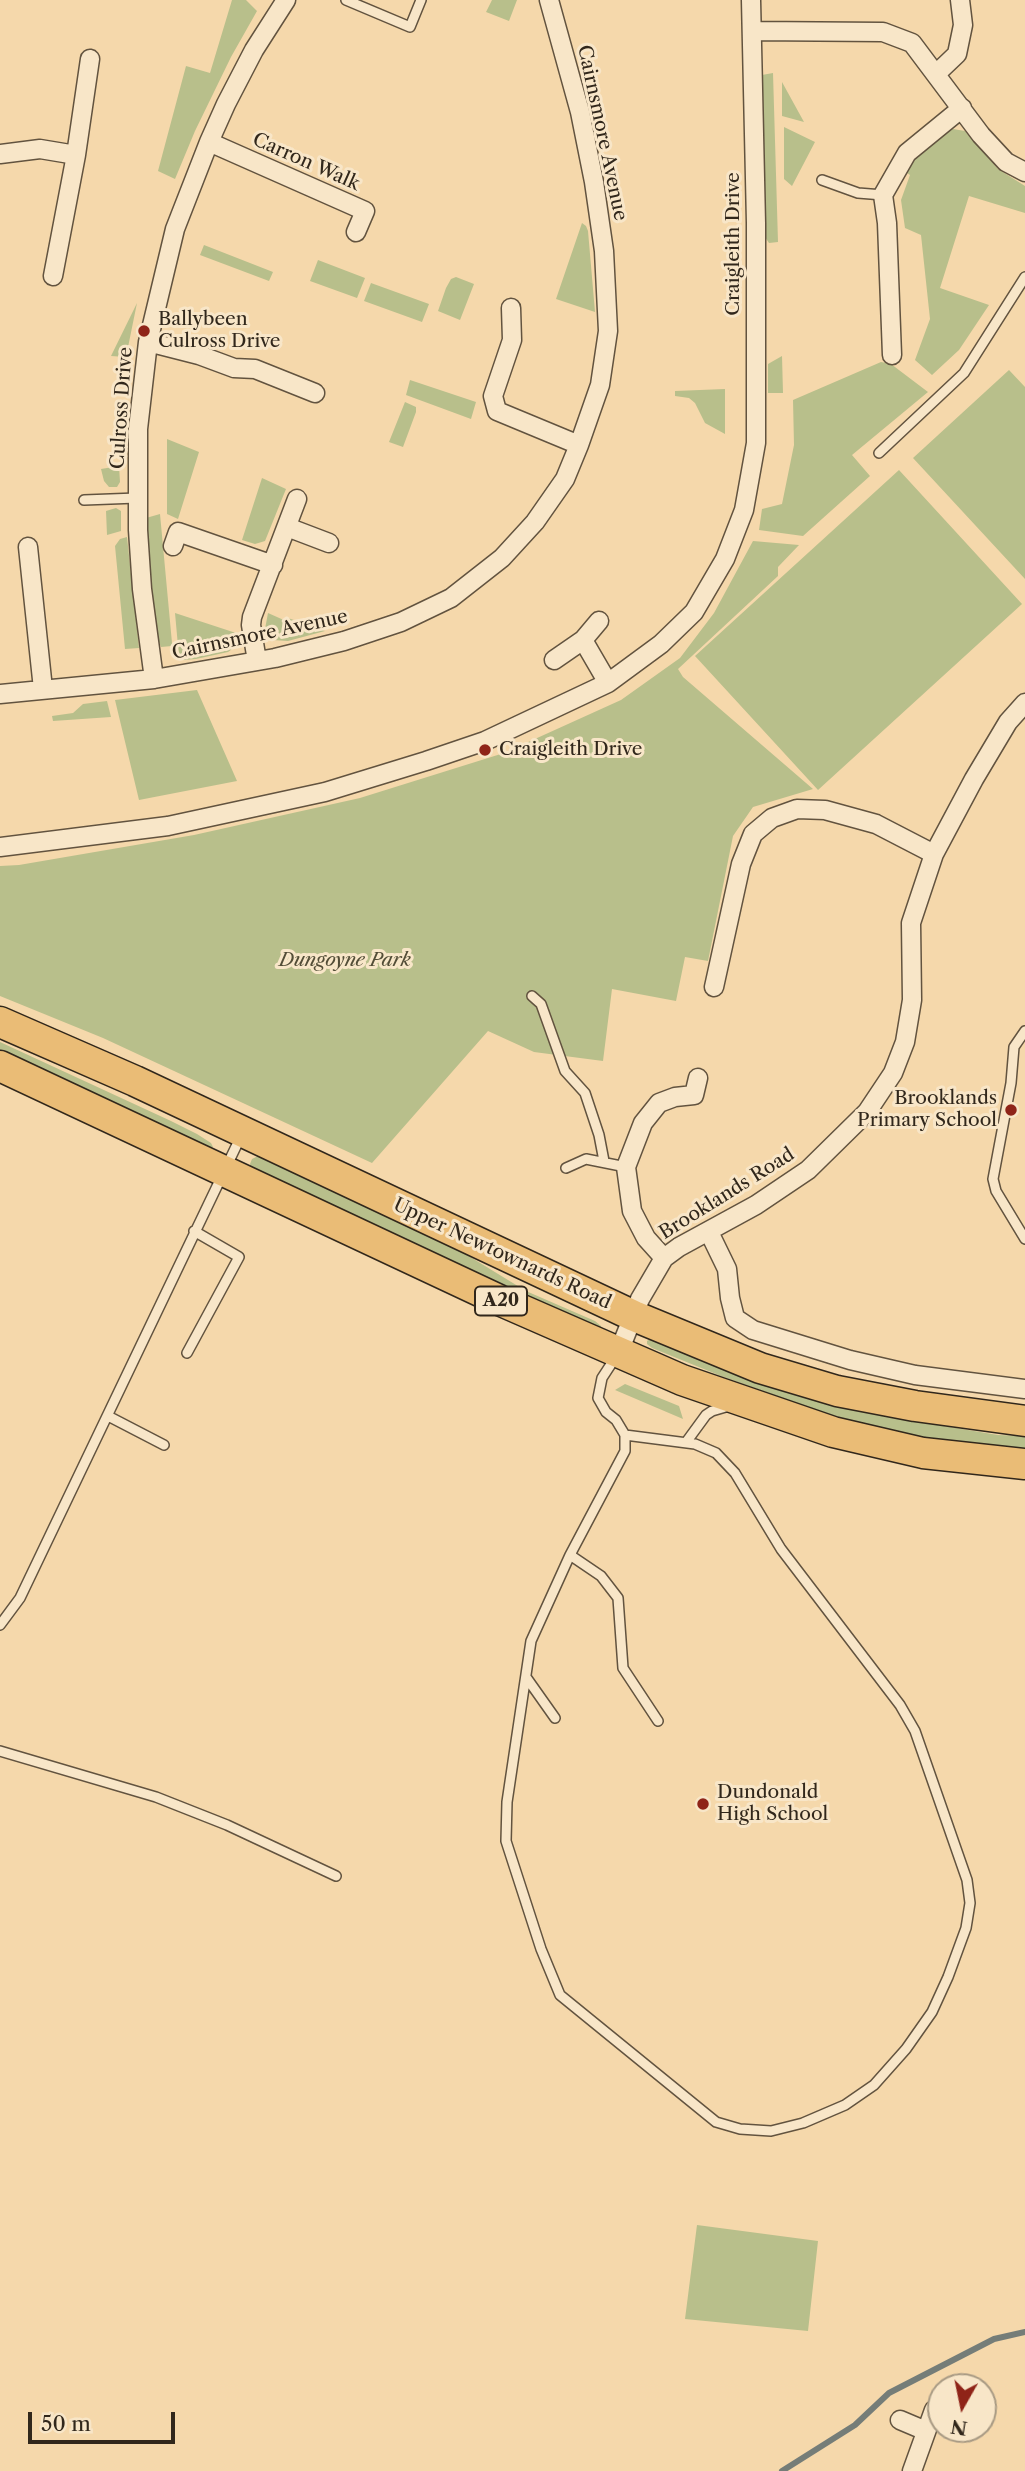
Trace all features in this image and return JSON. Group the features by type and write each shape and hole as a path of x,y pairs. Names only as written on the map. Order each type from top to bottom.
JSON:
{"highway":[{"name":"Upper Newtownards Road","path":"0,1022 135,1081 634,1316 760,1368 837,1391 915,1406 1025,1421"},
{"name":"A20","path":"0,1066 618,1354 748,1405 833,1432 923,1452 1025,1464"}],"street":[{"name":"Culross Drive","path":"154,679 142,589 137,498 138,429 148,342 175,229 209,142 254,50 286,0"},
{"name":"Cairnsmore Avenue","path":"0,694 154,679 257,661 317,648 401,622 459,593 502,558 535,522 565,479 579,444 600,385 608,331 604,251 594,182 580,112 549,0"},
{"name":"Craigleith Drive","path":"0,847 168,826 326,792 485,741 608,684 661,644 694,612 725,559 744,510 756,443 751,0"},
{"path":"936,74 957,54 963,25 960,0"},
{"path":"753,31 883,32 912,43 981,135 1006,162 1025,172"},
{"path":"53,276 76,155 90,59"},
{"path":"892,355 887,223 883,195 907,153 962,108"},
{"name":"Carron Walk","path":"209,142 365,211 356,232"},
{"path":"0,154 40,149 76,155"},
{"path":"512,308 512,340 493,396 496,411 579,444"},
{"path":"148,342 199,355 234,368 255,369 315,393"},
{"path":"257,661 252,617 297,499"},
{"path":"287,527 329,543"},
{"path":"173,546 178,533 273,565"},
{"path":"28,547 43,689"},
{"path":"554,660 583,640 599,621"},
{"path":"583,640 608,684"},
{"name":"Brooklands Road","path":"618,1354 640,1299 664,1258 756,1205 808,1170 867,1112 892,1073 905,1042 912,1000 911,923 934,854 1008,722 1025,703"},
{"path":"714,987 741,864 753,834 772,818 797,809 825,810 876,824 934,854"},
{"path":"664,1258 646,1238 632,1212 626,1167 643,1123 659,1103 675,1097 694,1095 698,1078"},
{"path":"709,1232 727,1269 735,1318 752,1329 850,1360 915,1375 1025,1389"},
{"path":"900,2420 926,2431 912,2471"}],"lane":[{"path":"346,0 410,27 421,0"},
{"path":"822,180 858,193 883,195"},
{"path":"878,453 964,373 1025,277"},
{"path":"84,499 137,498"},
{"path":"532,996 541,1004 565,1071 585,1093 599,1135 604,1161"},
{"path":"1025,1031 1014,1047 1011,1083 993,1179 996,1191 1025,1239"},
{"path":"0,1625 20,1598 242,1133"},
{"path":"566,1168 586,1159 626,1167"},
{"path":"187,1353 239,1257 194,1231"},
{"path":"618,1354 602,1378 598,1398 625,1435 625,1451 570,1555 531,1641 507,1802 506,1841 541,1949 560,1995 716,2122 740,2129 771,2132 803,2123 845,2105 874,2085 906,2049 938,2000 966,1928 970,1903 967,1880 915,1731 900,1705 781,1549 735,1473 716,1454 687,1441 673,1442 625,1435"},
{"path":"687,1441 712,1411 724,1406 748,1405"},
{"path":"108,1416 164,1445"},
{"path":"570,1555 601,1576 618,1598 623,1668 658,1721"},
{"path":"526,1677 555,1718"},
{"path":"0,1751 156,1797 227,1825 336,1876"}],"green space":[{"path":"232,0 246,0 257,11 231,57 175,179 158,171 186,66 210,73"},
{"path":"492,0 517,0 509,21 486,12"},
{"path":"773,73 778,242 769,243 765,237 762,75"},
{"path":"782,82 804,122 782,116"},
{"path":"784,127 815,142 792,186 784,179"},
{"path":"953,129 965,131 998,169 1025,186 1025,213 969,196 940,288 989,305 959,350 932,375 915,360 930,319 921,235 905,228 901,200 910,175 904,171 920,149"},
{"path":"582,223 588,231 595,312 556,299"},
{"path":"204,245 273,272 269,281 200,255"},
{"path":"318,260 365,278 357,298 310,281"},
{"path":"456,277 474,284 460,320 438,311 446,288 451,279"},
{"path":"371,283 429,304 422,322 364,301"},
{"path":"137,303 126,357 111,356"},
{"path":"782,356 783,393 768,393 768,364"},
{"path":"881,362 891,364 928,392 852,455 870,476 803,536 759,530 762,509 782,504 794,445 793,400"},
{"path":"1009,370 1025,387 1025,579 913,458"},
{"path":"410,380 476,402 471,419 406,395"},
{"path":"725,389 725,434 705,423 695,403 689,398 675,396 675,391"},
{"path":"405,402 416,407 416,412 403,447 389,442"},
{"path":"167,439 199,452 178,519 167,514"},
{"path":"119,466 120,482 117,487 109,487 104,481 101,469"},
{"path":"899,470 1022,604 818,790 695,656"},
{"path":"262,478 286,489 265,541 255,544 242,540"},
{"path":"116,508 121,511 121,531 107,535 106,511"},
{"path":"160,514 172,643 172,646 161,647 157,637 146,534 146,518"},
{"path":"127,537 139,648 125,649 115,546 120,539"},
{"name":"Dungoyne Park","path":"753,541 799,545 778,567 778,576 678,669 683,677 813,789 753,807 733,836 708,961 685,957 676,1001 612,989 603,1061 534,1052 488,1031 372,1163 103,1038 0,996 0,866 194,835 360,798 504,753 621,700 680,658 714,613"},
{"path":"175,613 236,633 238,637 235,647 228,652 184,660 179,657"},
{"path":"268,613 286,621 288,618 325,631 288,641 273,640 265,629"},
{"path":"197,690 237,781 139,800 115,700"},
{"path":"107,701 111,717 53,721 52,716 73,713 83,704"},
{"path":"0,1042 171,1121 197,1134 213,1147 206,1150 0,1055"},
{"path":"258,1156 449,1244 526,1291 595,1321 602,1330 596,1333 251,1170 252,1159"},
{"path":"651,1338 848,1406 932,1424 998,1435 1025,1436 1025,1453 978,1449 906,1435 828,1414 652,1348 647,1344"},
{"path":"625,1384 679,1406 683,1419 615,1390"},
{"path":"697,2225 818,2241 808,2331 685,2319"}],"waterway":[{"path":"782,2471 855,2425 889,2393 994,2339 1025,2332"}],"place":[{"name":"Ballybeen Culross Drive","path":"144,331"},
{"name":"Craigleith Drive","path":"485,750"},
{"name":"Brooklands Primary School","path":"1011,1110"},
{"name":"Dundonald High School","path":"703,1804"}]}
